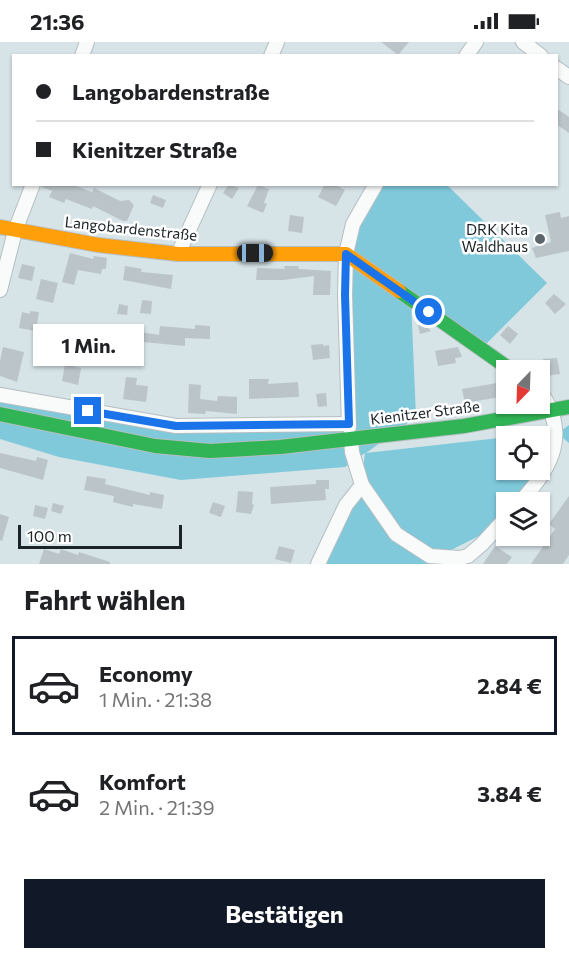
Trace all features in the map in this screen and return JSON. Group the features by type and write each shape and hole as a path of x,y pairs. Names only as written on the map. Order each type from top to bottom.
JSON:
{"street":[{"path":"523,42 538,54"},
{"path":"0,290 15,231 32,186"},
{"path":"178,254 209,186"},
{"path":"375,186 353,224 346,254 345,295 350,430 354,460 362,485 396,534 430,556 459,558 468,556 496,529"},
{"name":"Langobardenstraße","path":"0,227 98,245 178,254 346,254"},
{"path":"346,254 497,360"},
{"name":"Kienitzer Straße","path":"0,395 176,426 350,430 464,426 564,408"},
{"path":"529,492 564,452 568,426 564,408 550,398"},
{"name":"Kienitzer Straße","path":"0,414 116,439 210,451 280,447 350,430"},
{"path":"318,564 346,506 362,485"}],"shaded area":[{"path":"377,186 448,186 547,283 481,349 411,300 416,417 366,453 496,438 496,480 531,480 519,492 496,492 496,518 479,536 435,558 436,564 322,564 361,487 365,453 345,467 181,480 59,457 0,439 0,395 176,426 348,424 346,254"},
{"path":"569,425 569,443 558,434 550,457 550,432 561,431"}],"building":[{"path":"381,42 409,42 397,54"},
{"path":"558,109 569,117 569,133 558,125"},
{"path":"76,186 92,192 94,188 120,201 129,200 134,205 127,221 123,221 93,206 92,209 66,199 64,203 49,197 52,191 42,187"},
{"path":"228,186 239,188 232,199 223,193"},
{"path":"257,186 269,189 263,213 247,206"},
{"path":"324,186 338,186 345,190 336,206 318,197"},
{"path":"153,195 166,200 163,208 150,203"},
{"path":"560,212 561,218 569,216 569,251 536,258 532,248 551,242 545,215"},
{"path":"290,215 304,217 302,233 288,231"},
{"path":"70,253 93,259 94,256 107,258 106,269 102,269 101,274 78,270 74,285 62,282"},
{"path":"22,264 35,267 32,281 18,278"},
{"path":"125,266 142,269 141,272 173,275 171,289 123,280"},
{"path":"284,266 331,271 330,295 313,295 314,276 283,280 256,280 257,268 285,269"},
{"path":"41,279 58,283 53,303 36,299"},
{"path":"554,294 566,304 555,314 545,303"},
{"path":"142,300 152,301 151,314 140,313"},
{"path":"119,304 128,306 127,315 117,314"},
{"path":"30,311 39,312 36,331 19,328 22,312 30,314"},
{"path":"424,323 431,331 420,334 418,325"},
{"path":"195,325 210,326 210,339 185,338 185,346 132,341 134,331 159,335 160,326 195,329"},
{"path":"508,326 518,334 510,344 500,335"},
{"path":"102,339 120,342 117,363 99,360"},
{"path":"323,344 323,346 329,345 330,358 313,360 311,345"},
{"path":"3,347 24,352 17,382 0,376"},
{"path":"458,347 462,357 455,358 456,363 438,366 435,351"},
{"path":"557,358 560,374 550,375 550,360 543,359"},
{"path":"65,364 81,368 78,385 62,381"},
{"path":"126,377 137,378 136,385 148,386 146,402 123,399"},
{"path":"249,379 269,379 268,384 298,382 299,397 249,399"},
{"path":"496,383 496,398 465,403 462,389"},
{"path":"189,384 201,385 200,399 217,401 218,396 237,397 237,414 206,411 205,414 188,413"},
{"path":"326,393 327,406 318,407 316,394"},
{"path":"0,453 36,461 37,457 48,460 43,480 0,468"},
{"path":"87,476 106,479 105,484 150,495 150,492 164,495 162,509 133,504 133,507 113,502 114,496 84,490"},
{"path":"316,480 329,480 329,489 325,489 326,500 271,504 270,487 316,484"},
{"path":"238,491 253,492 252,504 254,505 251,514 236,512"},
{"path":"569,496 569,555 563,564 531,564 543,546 550,546 550,536 555,529 550,523"},
{"path":"213,502 225,506 221,517 209,513"},
{"path":"53,503 64,506 61,514 51,511"},
{"path":"35,505 48,508 45,519 33,516"},
{"path":"0,514 9,517 2,541 0,540"},
{"path":"279,546 295,550 291,563 275,559"},
{"path":"495,546 512,557 507,564 483,564"},
{"path":"44,549 59,554 61,549 78,555 79,552 110,562 110,564 39,564"}],"traffic: fast":[{"path":"399,291 497,360"},
{"path":"0,414 155,446 210,451 280,447 464,426 569,407"}],"traffic: slow":[{"path":"0,227 98,245 178,254 346,254 399,291"}],"place":[{"name":"DRK Kita Waldhaus","path":"540,239"}],"route":[{"path":"88,411 176,426 349,424 346,254 429,312"}]}
